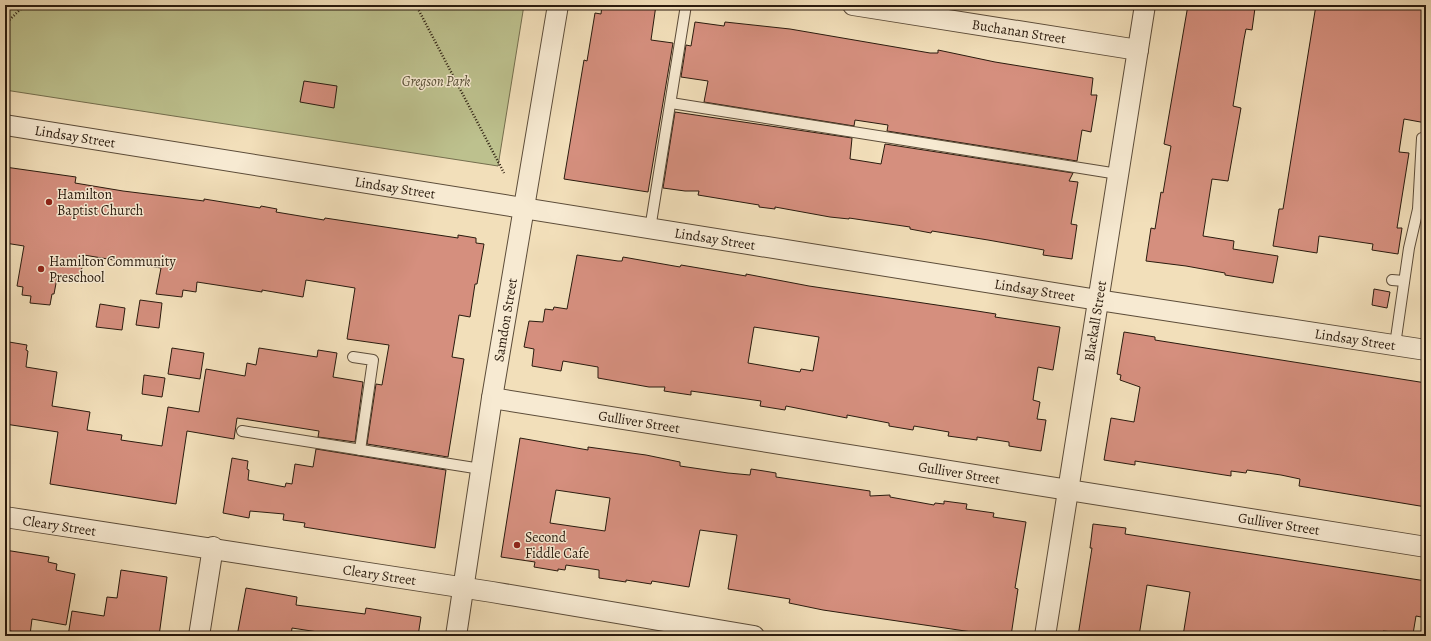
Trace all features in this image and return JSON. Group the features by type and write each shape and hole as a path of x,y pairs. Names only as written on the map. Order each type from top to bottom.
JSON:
{"street":[{"name":"Samdon Street","path":"456,636 492,398 558,5"},
{"name":"Buchanan Street","path":"853,5 1138,50"},
{"name":"Blackall Street","path":"1045,636 1145,5"},
{"name":"Lindsay Street","path":"5,125 1098,300 1426,350"},
{"name":"Gulliver Street","path":"492,398 1426,547"},
{"name":"Cleary Street","path":"5,517 464,587 754,636"},
{"path":"199,636 213,548"}],"lane":[{"path":"650,229 686,5"},
{"path":"671,103 1118,174"},
{"path":"1395,345 1404,281 1418,209 1422,138"},
{"path":"1392,280 1404,281"},
{"path":"353,357 373,360 360,450"},
{"path":"242,431 481,469"}],"path":[{"path":"5,24 25,5"},
{"path":"416,5 504,173"}],"green space":[{"name":"Gregson Park","path":"5,5 524,5 498,166 5,90"}],"building":[{"path":"602,5 656,5 651,40 673,43 648,192 564,179 584,60 587,61 595,13 601,14"},
{"path":"1188,5 1236,5 1255,8 1252,30 1246,29 1233,106 1241,108 1228,181 1212,179 1203,236 1234,241 1233,249 1278,256 1273,283 1225,275 1225,273 1186,266 1146,261 1151,228 1155,229 1161,192 1163,193 1171,146 1164,144"},
{"path":"1316,5 1426,5 1426,123 1404,119 1399,152 1409,153 1397,228 1402,228 1398,254 1372,250 1373,244 1319,236 1317,253 1273,246 1279,209 1283,209"},
{"path":"695,22 724,26 725,22 790,29 930,53 938,53 938,50 995,62 1093,78 1091,95 1097,95 1091,132 1082,130 1077,161 887,131 888,125 855,120 854,126 704,102 708,81 681,77 686,45 691,46"},
{"path":"304,81 337,86 334,108 300,102"},
{"path":"675,112 852,138 850,159 881,164 885,144 1073,173 1069,181 1078,182 1071,224 1077,225 1072,259 1043,255 1044,250 988,240 932,231 931,233 910,229 910,227 849,218 830,217 775,207 775,209 759,207 759,205 698,195 699,191 663,188"},
{"path":"5,167 76,177 75,183 123,191 204,201 204,199 260,208 261,206 277,209 276,212 324,220 325,218 458,238 458,235 476,238 476,243 484,244 477,284 475,284 470,317 459,315 452,357 464,359 448,457 367,444 376,384 382,385 389,345 347,339 355,288 306,280 303,297 197,282 196,292 183,290 182,297 156,294 161,268 84,255 80,279 60,276 57,278 50,305 30,303 31,296 22,295 23,287 17,286 24,246 5,243"},
{"path":"577,255 618,261 622,261 623,257 680,267 681,265 746,276 746,274 809,286 996,314 995,317 1060,327 1053,370 1038,367 1033,400 1040,402 1037,419 1046,420 1041,451 1009,446 1009,442 977,437 977,440 948,436 949,432 914,426 913,430 889,426 889,423 847,415 847,418 786,406 785,410 760,406 761,401 691,391 691,395 664,391 665,387 649,387 598,378 598,367 563,361 561,371 532,366 534,349 524,347 529,321 543,322 545,309 553,310 554,307 567,309","holes":["754,327 819,337 813,371 801,369 800,372 748,363"]},
{"path":"1374,289 1390,292 1387,308 1372,305"},
{"path":"140,300 162,303 159,328 136,325"},
{"path":"100,304 125,308 122,330 96,327"},
{"path":"1124,332 1155,337 1155,340 1426,383 1426,507 1299,486 1300,479 1247,470 1246,473 1231,471 1231,476 1135,461 1135,465 1104,460 1111,418 1134,422 1140,387 1120,380 1121,375 1117,374"},
{"path":"9,342 27,345 26,350 28,351 26,367 57,372 52,406 90,412 87,430 122,435 121,440 162,446 168,407 199,412 206,369 245,376 247,363 256,365 259,348 317,357 318,350 337,353 333,377 363,382 355,442 318,437 319,431 237,418 234,439 187,431 176,504 50,484 58,432 5,424 5,346 8,347"},
{"path":"172,348 204,353 200,379 168,374"},
{"path":"144,375 165,378 162,397 142,394"},
{"path":"520,438 588,450 588,447 646,455 680,462 680,466 728,473 750,475 751,469 764,471 776,473 776,477 870,491 870,496 890,495 890,497 934,505 935,503 944,504 944,501 967,504 966,509 994,513 993,517 1026,522 1015,588 1018,589 1011,636 999,636 823,610 789,603 790,599 728,589 737,535 700,530 689,587 652,581 651,584 599,578 599,570 566,565 565,570 558,569 558,571 534,567 535,562 501,557","holes":["556,490 610,498 605,531 550,523"]},
{"path":"316,449 446,470 435,548 304,527 305,523 283,520 284,514 250,511 249,518 223,513 232,458 248,461 248,480 285,487 286,483 292,484 295,464 313,467"},
{"path":"1093,524 1126,528 1125,534 1426,581 1426,618 1416,616 1413,634 1383,631 1383,636 1183,636 1190,592 1147,585 1139,636 1078,636 1092,548 1090,548"},
{"path":"5,550 49,557 48,562 57,564 56,570 75,574 66,625 32,619 30,635 5,630"},
{"path":"121,570 167,577 159,636 68,636 72,611 104,616 107,597 117,598"},
{"path":"246,588 297,597 296,605 365,614 366,608 421,617 418,636 344,636 292,628 291,636 237,636"}],"place":[{"name":"Hamilton Baptist Church","path":"49,202"},
{"name":"Hamilton Community Preschool","path":"41,269"},
{"name":"Second Fiddle Cafe","path":"517,545"}]}
